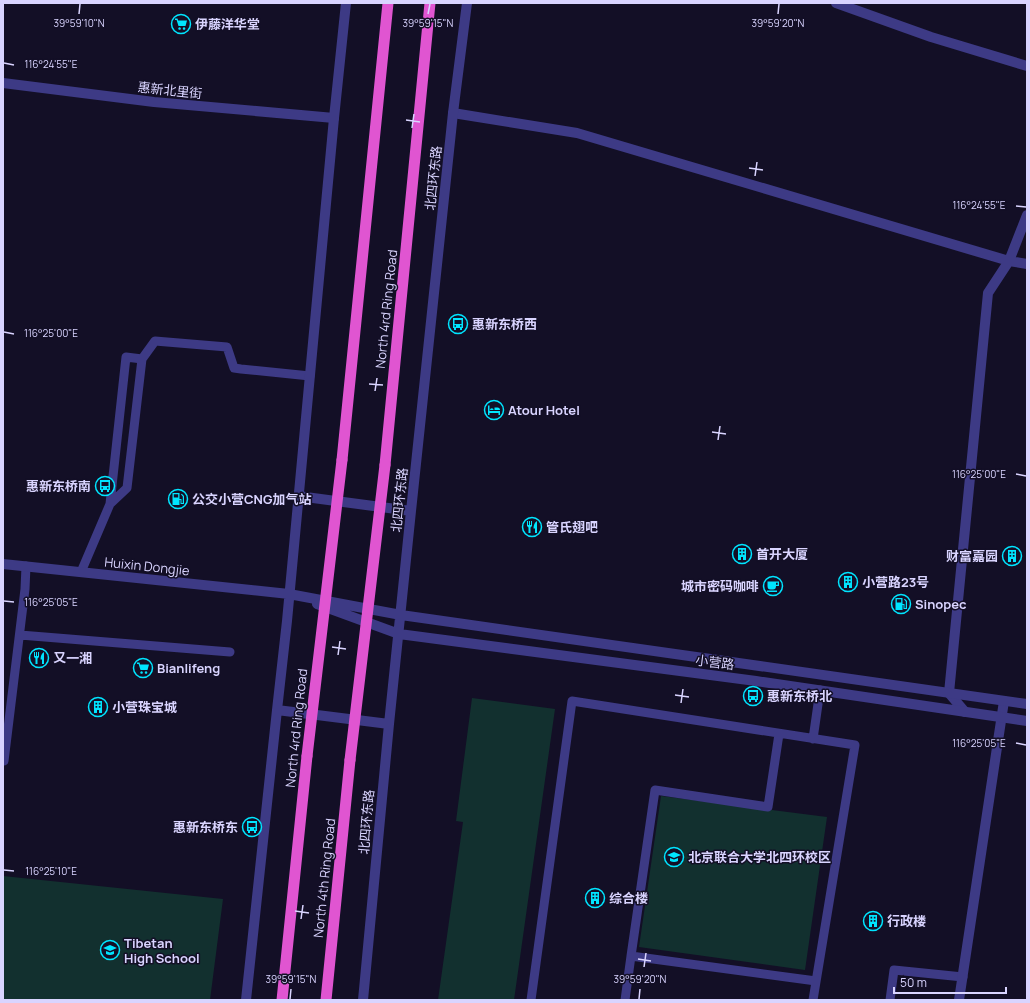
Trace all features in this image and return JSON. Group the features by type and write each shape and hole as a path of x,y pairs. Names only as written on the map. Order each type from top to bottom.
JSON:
{"highway":[{"name":"North 4rd Ring Road","path":"282,1000 307,756 342,460 388,3"},
{"name":"North 4rd Ring Road","path":"350,760 385,465 430,3"},
{"name":"North 4th Ring Road","path":"326,1000 350,760"}],"street":[{"path":"246,1000 288,621 298,496 346,3"},
{"name":"北四环东路","path":"363,1000 411,511 453,113 467,3"},
{"path":"836,3 931,37 1027,66"},
{"name":"惠新北里街","path":"3,83 154,102 334,118"},
{"path":"453,113 577,133 1009,261 1027,264"},
{"path":"965,712 949,693 988,292 1009,261 1027,214"},
{"path":"298,496 411,511"},
{"name":"Huixin Dongjie","path":"3,564 289,594"},
{"name":"小营路","path":"289,594 401,615 1027,704"},
{"name":"小营路","path":"289,594 399,634 756,681 1027,721"},
{"path":"959,1000 1004,701"},
{"path":"277,710 389,724"}],"lane":[{"path":"110,504 127,488 142,359 155,341 227,347 234,368 310,376"},
{"path":"81,572 110,504 126,357 142,359"},
{"path":"4,761 20,635 26,566"},
{"path":"20,635 230,652"},
{"path":"813,739 820,690"},
{"path":"531,1000 572,701 855,745 813,1000"},
{"path":"625,1000 655,790 768,807 778,734"},
{"path":"631,956 816,981"},
{"path":"890,1000 894,970 963,977"}],"green space":[{"path":"472,698 555,709 514,1000 438,1000 463,822 456,821"},
{"path":"661,796 827,817 805,970 639,947"},
{"name":"Tibetan High School","path":"3,876 223,899 210,1000 3,1000"}],"place":[{"name":"伊藤洋华堂","path":"181,24"},
{"name":"惠新东桥西","path":"458,324"},
{"name":"Atour Hotel","path":"494,410"},
{"name":"惠新东桥南","path":"105,486"},
{"name":"公交小营CNG加气站","path":"178,499"},
{"name":"管氏翅吧","path":"532,527"},
{"name":"首开大厦","path":"742,554"},
{"name":"财富嘉园","path":"1012,556"},
{"name":"小营路23号","path":"848,582"},
{"name":"城市密码咖啡","path":"773,586"},
{"name":"Sinopec","path":"901,604"},
{"name":"又一湘","path":"39,658"},
{"name":"Bianlifeng","path":"143,668"},
{"name":"惠新东桥北","path":"753,696"},
{"name":"小营珠宝城","path":"98,707"},
{"name":"惠新东桥东","path":"252,827"},
{"name":"北京联合大学北四环校区","path":"674,857"},
{"name":"综合楼","path":"595,898"},
{"name":"行政楼","path":"873,921"},
{"name":"Tibetan High School","path":"110,950"}]}
